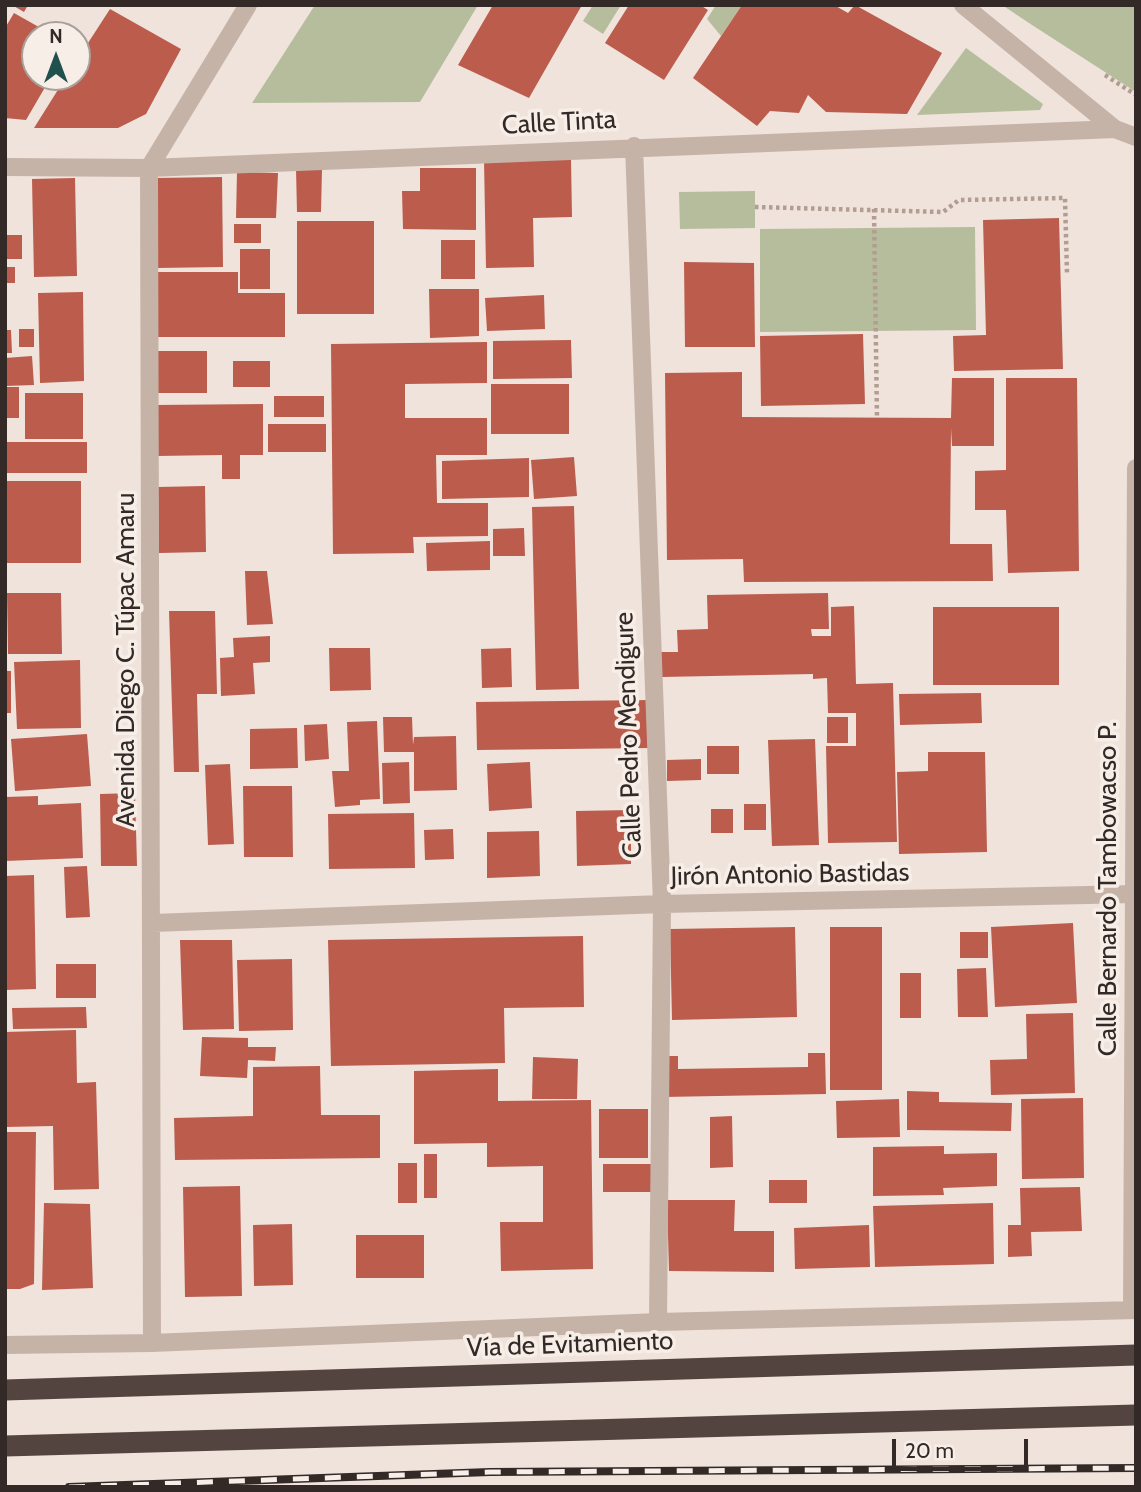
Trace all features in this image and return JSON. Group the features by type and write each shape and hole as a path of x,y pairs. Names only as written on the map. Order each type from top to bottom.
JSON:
{"highway":[{"name":"Vía de Evitamiento","path":"5,1390 1136,1355"},
{"path":"5,1446 1136,1415"}],"street":[{"path":"149,168 248,5"},
{"name":"Calle Tinta","path":"963,5 1115,129"},
{"name":"Calle Tinta","path":"5,167 149,168 634,146 1115,129 1136,136"},
{"name":"Calle Pedro Mendigure","path":"634,146 662,904 658,1322"},
{"name":"Avenida Diego C. Túpac Amaru","path":"149,168 152,1343"},
{"name":"Calle Bernardo Tambowacso P.","path":"1134,1310 1136,468"},
{"name":"Jirón Antonio Bastidas","path":"153,923 662,904 1135,894"},
{"path":"5,1345 152,1343 658,1322 1134,1310"}],"path":[{"path":"755,207 943,212 959,200 1065,198 1067,273"},
{"path":"874,209 877,418"}],"green space":[{"path":"315,5 478,5 420,102 252,103"},
{"path":"593,5 621,5 603,34 583,21"},
{"path":"716,5 742,5 721,36 707,19"},
{"path":"1002,5 1136,5 1136,92 1032,25"},
{"path":"966,48 1043,104 1040,110 917,115"},
{"path":"755,191 755,228 680,229 679,192"},
{"path":"975,227 976,330 760,332 760,229"}],"building":[{"path":"12,5 28,5 24,12"},
{"path":"493,5 582,5 529,98 458,65"},
{"path":"629,5 700,5 708,10 664,80 605,43"},
{"path":"742,5 834,5 848,13 855,5 942,53 907,114 826,112 808,95 799,113 770,111 757,126 693,78"},
{"path":"110,9 181,49 146,114 118,128 34,128 57,91 91,91 91,38"},
{"path":"14,13 28,21 21,21 21,91 43,91 26,120 5,118 5,28"},
{"path":"571,159 572,217 533,218 534,267 486,268 484,160"},
{"path":"420,168 476,168 476,230 403,229 402,191 420,191"},
{"path":"296,169 322,169 321,212 297,212"},
{"path":"237,172 278,173 276,218 236,218"},
{"path":"222,177 223,267 157,268 155,178"},
{"path":"75,178 77,276 34,277 32,179"},
{"path":"1059,218 1063,369 954,371 953,336 986,335 983,220"},
{"path":"297,221 374,221 374,314 297,314"},
{"path":"234,224 261,224 261,243 234,243"},
{"path":"5,235 22,235 22,259 5,259"},
{"path":"441,240 475,240 475,279 441,279"},
{"path":"240,249 270,249 270,289 240,289"},
{"path":"684,262 754,263 755,347 685,347"},
{"path":"5,267 15,267 15,283 5,283"},
{"path":"155,272 238,272 238,293 285,293 285,337 155,337"},
{"path":"429,289 479,289 479,336 430,338"},
{"path":"83,292 84,381 40,383 38,293"},
{"path":"544,295 545,329 487,331 485,298"},
{"path":"19,329 34,329 34,347 19,347"},
{"path":"5,330 11,330 12,353 5,353"},
{"path":"863,334 865,404 761,406 760,336"},
{"path":"571,340 572,378 493,379 493,341"},
{"path":"487,342 487,383 405,384 405,418 487,418 487,455 436,455 437,503 488,503 488,536 413,537 414,553 333,554 331,344"},
{"path":"158,351 207,351 207,393 158,393"},
{"path":"32,356 34,385 5,386 5,358"},
{"path":"233,361 270,361 270,387 233,387"},
{"path":"742,372 742,417 951,418 952,378 994,378 994,446 952,446 951,428 950,544 992,544 993,581 744,582 743,559 667,560 665,373"},
{"path":"1006,378 1077,378 1079,571 1008,573 1006,510 975,510 975,471 1006,470"},
{"path":"491,384 569,384 569,434 491,434"},
{"path":"5,387 19,387 19,418 5,418"},
{"path":"25,393 83,393 83,439 25,439"},
{"path":"274,396 324,396 324,417 274,417"},
{"path":"263,404 263,455 240,455 240,479 222,479 222,455 156,456 155,405"},
{"path":"268,424 326,424 326,452 268,452"},
{"path":"5,442 87,442 87,473 5,473"},
{"path":"574,457 577,496 534,499 531,460"},
{"path":"529,458 529,497 442,499 442,461"},
{"path":"5,481 81,481 81,563 5,563"},
{"path":"205,486 206,552 159,553 158,487"},
{"path":"574,506 579,689 536,690 532,507"},
{"path":"524,528 525,556 493,556 493,529"},
{"path":"490,541 490,570 427,571 426,543"},
{"path":"245,571 267,571 273,624 247,625"},
{"path":"7,593 61,593 62,654 8,654"},
{"path":"828,593 829,629 811,629 812,636 831,636 831,607 854,606 856,684 893,683 897,842 828,843 826,746 856,746 856,713 828,713 827,678 813,679 813,674 662,677 661,652 678,652 677,630 708,629 707,595"},
{"path":"933,607 1059,607 1059,685 933,685"},
{"path":"169,611 215,611 217,694 197,694 199,772 174,772"},
{"path":"270,636 270,662 253,663 255,694 221,696 220,658 234,657 233,638"},
{"path":"329,648 370,648 371,690 330,691"},
{"path":"511,648 512,687 482,688 481,649"},
{"path":"80,660 81,728 17,729 14,662"},
{"path":"5,671 11,671 11,713 5,713"},
{"path":"981,693 982,723 900,725 899,694"},
{"path":"651,700 651,748 477,750 476,702"},
{"path":"383,717 412,717 413,745 414,737 456,736 457,790 414,791 414,752 384,752"},
{"path":"827,717 848,717 848,743 827,743"},
{"path":"377,721 380,799 360,800 360,805 335,807 332,771 349,771 347,722"},
{"path":"327,724 329,759 305,761 304,725"},
{"path":"297,728 298,768 250,769 250,729"},
{"path":"87,734 91,786 15,791 11,739"},
{"path":"815,739 819,845 772,846 768,740"},
{"path":"707,746 739,746 739,774 707,774"},
{"path":"928,752 985,752 987,852 899,854 897,772 928,771"},
{"path":"701,759 701,780 667,781 667,760"},
{"path":"409,762 410,803 383,804 382,763"},
{"path":"530,762 532,808 489,811 487,764"},
{"path":"230,764 234,844 208,845 205,765"},
{"path":"243,786 292,786 293,857 244,857"},
{"path":"135,793 137,866 101,866 100,794"},
{"path":"38,796 38,805 81,803 83,858 5,861 5,797"},
{"path":"744,804 766,804 766,830 744,830"},
{"path":"711,809 733,809 733,833 711,833"},
{"path":"631,810 631,864 577,866 576,811"},
{"path":"414,813 415,868 329,869 328,814"},
{"path":"453,829 454,859 425,860 424,830"},
{"path":"539,831 540,876 487,878 487,832"},
{"path":"87,866 90,917 66,918 64,867"},
{"path":"34,875 36,989 5,990 5,876"},
{"path":"1073,923 1077,1003 995,1007 991,927"},
{"path":"795,927 797,1017 672,1020 670,929"},
{"path":"830,927 882,927 882,1090 830,1090"},
{"path":"960,932 988,932 988,958 960,958"},
{"path":"583,936 584,1007 504,1008 505,1063 331,1066 328,940"},
{"path":"180,940 232,940 234,1029 183,1030"},
{"path":"292,959 293,1030 239,1031 237,960"},
{"path":"56,964 96,964 96,998 56,998"},
{"path":"986,968 988,1017 958,1017 957,969"},
{"path":"900,973 921,973 921,1018 900,1018"},
{"path":"86,1007 87,1028 13,1029 12,1008"},
{"path":"1073,1013 1075,1093 991,1095 990,1060 1027,1059 1026,1014"},
{"path":"76,1030 77,1083 96,1082 99,1189 54,1190 53,1126 5,1127 5,1032"},
{"path":"202,1037 248,1038 248,1047 276,1047 275,1061 248,1060 247,1078 200,1076"},
{"path":"808,1053 825,1053 826,1094 663,1097 662,1056 678,1056 678,1069 808,1067"},
{"path":"533,1057 578,1059 577,1099 532,1099"},
{"path":"320,1066 321,1115 380,1115 380,1158 175,1160 174,1118 253,1116 253,1067"},
{"path":"498,1069 498,1101 591,1100 593,1269 501,1271 500,1222 543,1222 543,1166 487,1167 487,1143 414,1144 414,1071"},
{"path":"907,1091 939,1092 939,1102 1012,1103 1011,1131 907,1130"},
{"path":"1083,1098 1084,1178 1022,1179 1021,1099"},
{"path":"899,1099 900,1137 837,1138 836,1101"},
{"path":"599,1109 648,1109 648,1158 599,1158"},
{"path":"732,1116 733,1167 710,1168 710,1117"},
{"path":"5,1132 36,1132 34,1284 20,1289 5,1289"},
{"path":"944,1146 944,1154 997,1153 997,1186 943,1188 944,1195 873,1196 873,1147"},
{"path":"424,1154 437,1154 437,1198 424,1198"},
{"path":"398,1163 417,1163 417,1203 398,1203"},
{"path":"603,1164 651,1164 651,1192 603,1192"},
{"path":"769,1180 807,1180 807,1203 769,1203"},
{"path":"240,1186 242,1296 185,1297 183,1187"},
{"path":"1080,1187 1082,1231 1031,1232 1032,1256 1008,1257 1008,1225 1021,1225 1020,1188"},
{"path":"667,1200 735,1200 734,1231 774,1231 774,1272 669,1271"},
{"path":"44,1203 90,1204 93,1288 42,1290"},
{"path":"993,1203 994,1264 875,1267 873,1206"},
{"path":"292,1224 293,1285 254,1286 253,1225"},
{"path":"869,1225 870,1267 795,1269 794,1228"},
{"path":"356,1235 424,1235 424,1278 356,1278"}],"railway":[{"path":"69,1487 490,1472 1136,1468"}]}
